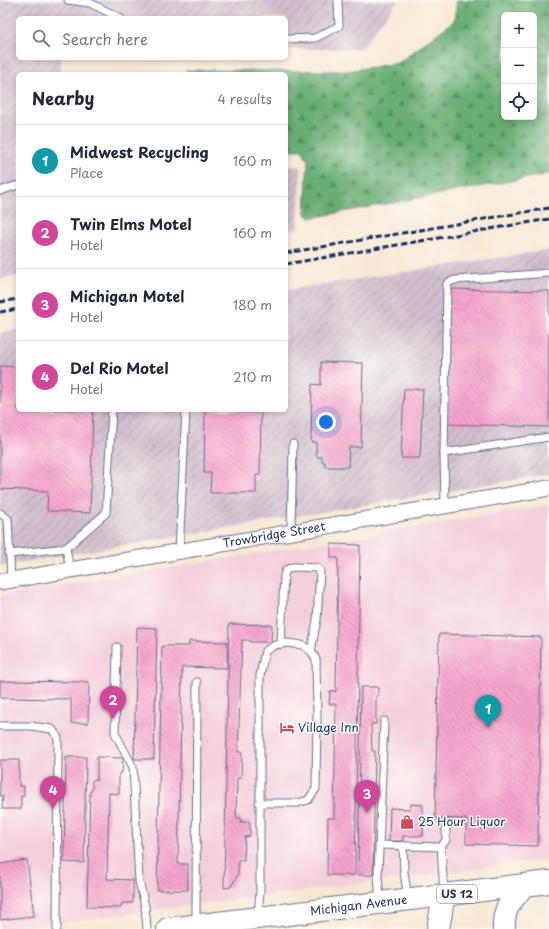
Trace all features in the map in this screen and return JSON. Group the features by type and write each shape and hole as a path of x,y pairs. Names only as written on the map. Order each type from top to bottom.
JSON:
{"main road":[{"name":"Michigan Avenue","path":"168,929 549,882"},
{"path":"504,929 506,908 524,885"},
{"path":"438,929 444,895"}],"street":[{"name":"Trowbridge Street","path":"6,581 549,488"}],"lane":[{"path":"68,0 93,2 117,16"},
{"path":"288,39 315,38 339,26 338,0"},
{"path":"0,191 16,186"},
{"path":"445,506 444,453 447,283 455,280 549,273"},
{"path":"9,554 66,548 106,513 112,412"},
{"path":"179,552 186,412"},
{"path":"444,453 549,437"},
{"path":"291,532 293,444"},
{"path":"0,513 8,519 9,554 6,581"},
{"path":"66,548 70,570"},
{"path":"281,644 284,575 286,570 293,567 317,568 320,571 317,620 311,650"},
{"path":"258,918 260,891 259,803 260,676 265,651 275,645 287,643 302,644 311,650 316,659 316,789 308,800 298,803 259,803"},
{"path":"117,647 115,733 133,767 138,881 145,906 147,929"},
{"path":"196,926 197,682"},
{"path":"380,903 378,875 384,721"},
{"path":"0,726 31,726 52,729 58,738 57,929"},
{"path":"444,895 441,847 446,840 446,823"},
{"path":"380,845 441,847"},
{"path":"403,846 404,872 408,900"}],"shaded area":[{"path":"0,0 398,0 361,49 288,49 288,16 16,16 16,60 61,60 60,72 16,72 16,276 0,279"},
{"path":"288,166 301,167 298,229 288,231"},
{"path":"549,250 549,474 0,566 0,333 16,330 16,412 288,412 288,290"},
{"path":"549,505 549,859 0,929 0,596"}],"green space":[{"path":"457,0 549,0 549,174 310,218 305,213 308,160 302,150 288,150 288,72 186,72 186,70 346,71 398,63 454,21"}],"building":[{"path":"450,289 549,291 549,427 447,424"},
{"path":"321,362 363,363 361,447 349,447 348,467 325,467 325,462 322,462 322,457 317,457 316,455 316,442 311,442 312,384 321,385"},
{"path":"0,366 16,367 16,412 93,412 90,513 47,511 48,491 0,489"},
{"path":"404,389 423,389 420,458 401,458"},
{"path":"205,412 261,412 260,475 256,475 256,493 210,493 211,473 204,473"},
{"path":"331,544 360,545 355,875 327,875 328,818 334,818 336,704 329,704 330,691 336,691 338,558 331,558"},
{"path":"229,624 272,625 271,642 250,642 250,640 242,640 238,752 242,752 241,778 237,778 236,818 241,818 240,822 250,822 250,836 245,837 244,860 238,860 238,874 231,887 224,888"},
{"path":"137,627 157,628 154,759 134,759"},
{"path":"439,634 541,637 538,846 466,844 466,819 435,818"},
{"path":"189,641 227,642 227,668 182,667 178,864 188,864 188,890 157,890 162,646 189,646"},
{"path":"0,681 89,682 88,723 71,723 71,699 0,698"},
{"path":"361,687 378,687 378,696 376,696 376,724 371,724 372,751 375,751 373,875 358,875"},
{"path":"66,757 86,757 84,863 64,862"},
{"path":"97,757 123,758 122,773 119,773 119,794 109,793 107,879 133,880 133,903 122,903 121,908 87,907 90,791 92,791 92,780 97,780"},
{"path":"0,760 19,760 19,786 24,786 24,796 21,796 21,809 2,809 3,796 0,796"},
{"name":"25 Hour Liquor","path":"411,804 423,805 423,836 403,836 403,841 389,841 390,808 410,809"},
{"path":"27,860 34,916 0,920 0,864"}],"railway":[{"path":"288,253 549,208"},
{"path":"288,264 549,219"},
{"path":"0,302 16,299"},
{"path":"0,312 16,309"}],"place":[{"name":"Twin Elms Motel","path":"113,719"},
{"name":"Village Inn","path":"287,728"},
{"name":"Midwest Recycling","path":"488,728"},
{"name":"Del Rio Motel","path":"53,809"},
{"name":"Michigan Motel","path":"367,813"},
{"name":"25 Hour Liquor","path":"407,822"}]}
